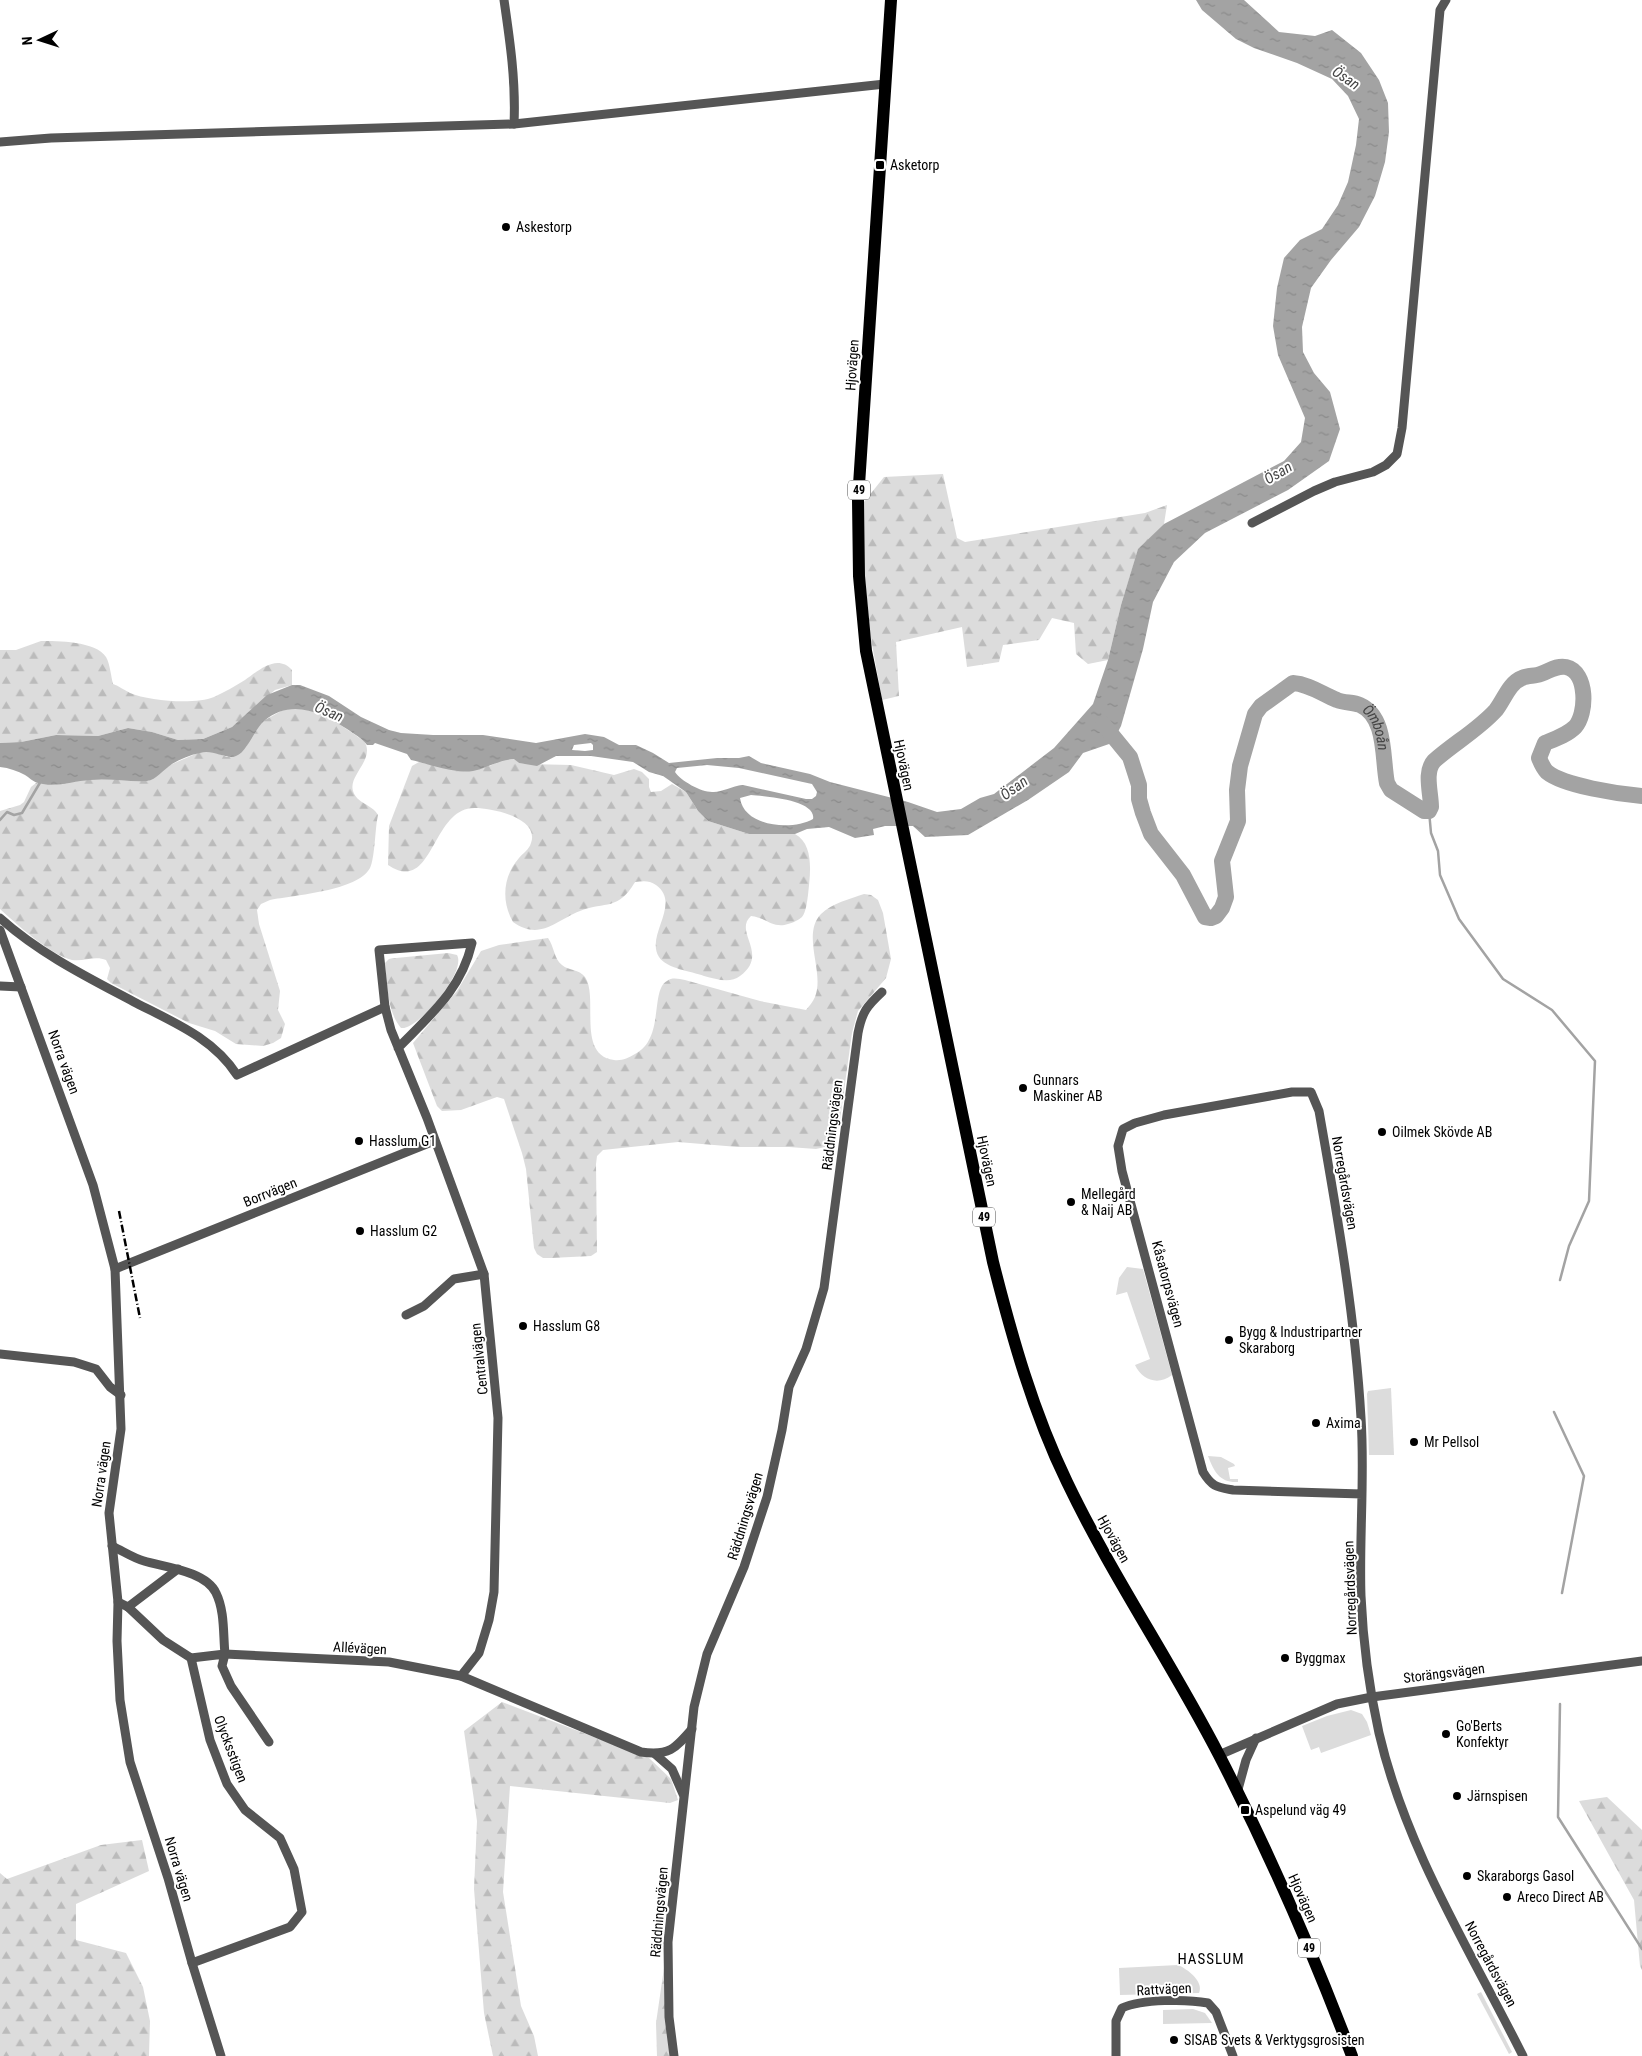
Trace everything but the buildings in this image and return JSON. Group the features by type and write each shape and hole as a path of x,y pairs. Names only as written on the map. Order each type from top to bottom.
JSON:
{"main road":[{"name":"49","path":"885,84 891,0"},
{"name":"Hjovägen","path":"885,84 858,500 859,576 866,651 993,1262 1011,1334 1036,1408 1066,1480 1095,1538 1186,1694 1219,1755 1324,1983 1352,2056"}],"street":[{"path":"504,0 514,84 514,124"},
{"path":"1252,523 1320,489 1380,468 1394,458 1399,448 1440,10 1446,0"},
{"path":"0,142 61,138 514,124 885,84"},
{"path":"0,918 62,962 208,1042 228,1062 237,1075 385,1007"},
{"name":"Norra vägen","path":"0,930 93,1185 116,1269 121,1429 109,1513 118,1602 117,1642 120,1700 130,1762 168,1878 221,2056"},
{"name":"Centralvägen","path":"398,1048 454,988 467,962 472,943 379,950 385,1007 398,1048 427,1118 484,1274 498,1418 494,1592 489,1620 478,1653 461,1676"},
{"path":"0,986 21,987"},
{"name":"Räddningsvägen","path":"674,2056 669,2017 668,1942 694,1707 707,1654 744,1567 767,1497 782,1430 789,1387 806,1349 824,1288 861,1015 869,1004 882,992"},
{"name":"Kåsatorpsvägen","path":"1311,1092 1292,1092 1164,1114 1135,1123 1123,1129 1118,1146 1122,1171 1200,1458 1208,1480 1214,1486 1233,1490 1362,1494"},
{"name":"Norregårdsvägen","path":"1311,1092 1319,1111 1348,1288 1358,1364 1362,1422 1361,1596 1372,1697 1391,1776 1417,1849 1523,2056"},
{"name":"Borrvägen","path":"116,1269 434,1141"},
{"path":"406,1315 424,1306 454,1279 484,1274"},
{"path":"0,1354 74,1362 96,1369 110,1387 121,1395"},
{"path":"112,1546 143,1561 178,1569 207,1582 216,1591 221,1613 225,1654 222,1666 231,1686 269,1742"},
{"path":"128,1607 178,1569"},
{"path":"118,1602 128,1607 163,1640 191,1658"},
{"name":"Allévägen","path":"191,1658 225,1654 389,1662 461,1676 641,1752 655,1754 672,1769 684,1796"},
{"name":"Olycksstigen","path":"191,1658 210,1740 227,1784 245,1810 280,1838 294,1869 302,1912 290,1927 192,1963"},
{"name":"Storängsvägen","path":"1219,1755 1336,1704 1372,1697 1642,1661"},
{"path":"655,1754 676,1748 692,1728"},
{"path":"1237,1793 1246,1760 1256,1738"},
{"name":"Rattvägen","path":"1116,2056 1116,2021 1122,2008 1143,2002 1197,2001 1208,2003 1216,2012 1233,2056"}],"green space":[{"path":"943,474 957,538 965,542 1145,513 1167,505 1164,524 1138,550 1121,605 1108,660 1088,664 1076,654 1074,623 1052,618 1039,640 1003,645 999,662 967,667 962,627 896,642 899,696 882,700 870,633 865,579 864,502 884,477"},
{"path":"41,641 76,643 94,648 106,657 113,684 130,693 148,698 196,701 214,697 262,668 274,663 286,665 292,670 292,685 275,690 232,727 203,739 178,740 152,732 128,728 98,736 56,735 21,742 0,743 0,650 16,650"},
{"path":"294,708 313,711 322,715 364,741 367,754 354,779 353,791 358,799 372,808 378,815 372,863 363,876 353,882 324,891 270,900 261,904 257,910 259,924 280,991 278,1010 285,1024 281,1038 263,1046 236,1044 215,1031 189,1023 111,983 107,979 110,968 106,960 98,958 72,960 64,957 34,938 0,909 0,811 24,802 31,787 36,783 55,784 91,779 148,781 170,765 200,752 214,752 227,757 246,747 257,727 265,720 283,710"},
{"path":"515,759 519,763 571,765 614,775 634,769 642,772 649,779 651,792 661,791 672,784 686,792 698,811 708,821 749,834 795,834 806,845 810,861 808,895 803,915 790,924 783,925 773,924 761,918 751,916 747,922 746,929 752,952 752,960 748,968 740,976 732,980 723,980 673,967 659,957 656,939 665,910 665,901 663,893 651,882 635,882 623,897 611,904 580,911 539,930 531,930 513,922 505,897 507,881 514,865 530,845 532,834 522,821 503,812 483,808 461,811 449,821 424,860 415,869 403,871 388,865 389,826 412,766 419,762 452,769 490,766 500,760"},
{"path":"864,894 871,895 878,900 883,913 891,959 886,978 858,1011 852,1033 839,1127 835,1138 825,1147 816,1149 738,1147 678,1142 603,1150 597,1156 596,1164 597,1252 591,1256 551,1258 543,1258 537,1254 534,1248 526,1169 504,1099 497,1097 461,1110 442,1111 437,1106 413,1043 457,991 481,951 499,945 548,938 559,962 585,977 589,986 590,1024 595,1048 602,1056 620,1060 635,1054 644,1047 650,1038 654,1027 659,994 662,986 671,979 685,980 760,1001 806,1010 814,999 817,987 813,943 815,923 821,914 830,907"},
{"path":"448,953 457,955 458,963 455,974 448,986 439,999 418,1020 401,1028 390,1006 385,963 389,959"},
{"path":"1127,1267 1143,1269 1172,1375 1161,1380 1156,1381 1146,1378 1135,1365 1150,1359 1127,1292 1116,1295 1119,1278"},
{"path":"1391,1388 1394,1455 1369,1455 1367,1394 1368,1391"},
{"path":"1208,1456 1221,1457 1234,1464 1235,1466 1228,1468 1230,1479 1238,1479 1238,1482 1227,1481 1218,1475"},
{"path":"502,1702 649,1758 671,1779 678,1800 670,1803 510,1786 503,1892 521,2006 534,2036 538,2056 493,2056 484,2013 474,1889 477,1821 464,1731"},
{"path":"1351,1710 1362,1714 1371,1735 1321,1753 1319,1747 1311,1750 1302,1726 1327,1716"},
{"path":"1607,1797 1642,1830 1642,1970 1640,1966 1634,1900 1579,1801"},
{"path":"142,1840 149,1871 76,1904 76,1940 126,1953 143,1987 150,2021 149,2056 0,2056 0,1873 7,1879 101,1845"},
{"path":"1178,1965 1190,1972 1197,1980 1200,1989 1199,1993 1120,1995 1119,1968"},
{"path":"664,1968 672,2056 657,2056 656,2023"},
{"path":"1481,1992 1512,2052 1509,2054 1477,1994"},
{"path":"1193,2009 1205,2013 1212,2023 1163,2024 1163,2010"}],"water":[{"name":"Ösan","path":"1196,0 1244,0 1279,32 1315,36 1332,30 1361,53 1379,80 1388,103 1389,132 1385,162 1375,196 1359,227 1331,260 1311,288 1302,327 1303,352 1314,373 1330,392 1340,429 1329,461 1288,490 1205,533 1174,562 1153,602 1143,649 1121,726 1112,743 1083,753 1069,772 1028,800 968,835 925,837 913,826 885,826 873,829 874,835 855,838 829,827 807,829 795,834 749,834 708,821 698,811 686,792 663,776 649,772 633,762 591,756 556,756 537,766 519,763 514,759 473,771 450,770 411,760 407,754 375,743 367,745 355,734 327,717 306,710 295,709 274,714 264,721 244,750 236,756 228,757 205,752 185,757 147,781 97,780 57,785 44,784 36,782 16,771 0,767 0,743 21,742 56,735 98,736 128,728 152,732 178,740 203,739 232,727 267,695 292,685 300,685 329,696 361,717 389,730 401,733 483,735 536,743 585,734 604,737 619,745 636,745 669,763 749,756 761,763 810,774 830,782 908,802 937,812 961,809 980,798 994,794 1054,748 1093,704 1108,660 1121,605 1138,549 1164,524 1284,461 1301,442 1305,418 1278,355 1273,326 1277,288 1284,258 1300,240 1322,229 1338,205 1348,182 1356,145 1359,119 1348,96 1332,79 1236,39 1202,10","holes":["591,743 593,750 572,750 574,745","707,765 739,768 812,784 817,792 816,796 812,799 743,785 715,792 707,792 682,779 675,772 677,768","751,795 789,800 807,807 812,813 813,819 793,825 770,824 759,821 743,808 740,798"]}],"waterway":[{"name":"Ömboån","path":"1103,724 1130,757 1139,785 1139,799 1151,834 1183,875 1205,917 1211,918 1216,916 1222,908 1226,897 1222,861 1238,821 1237,790 1240,766 1255,714 1261,706 1293,683 1310,687 1340,701 1360,705 1369,711 1379,729 1387,783 1391,790 1424,811 1429,811 1431,807 1429,771 1434,761 1489,717 1517,680 1541,674 1558,667 1566,667 1573,670 1582,685 1582,713 1572,730 1545,743 1539,758 1543,767 1555,777 1578,785 1642,796"},
{"path":"0,820 7,812 14,815 22,813 41,781"},
{"path":"1429,811 1431,833 1438,851 1440,875 1459,919 1503,979 1552,1010 1595,1061 1589,1201 1569,1246 1560,1280"},
{"path":"1554,1412 1584,1476 1562,1593"},
{"path":"1560,1704 1558,1817 1642,1949"}],"railway":[{"path":"119,1211 140,1318"}],"place":[{"name":"Asketorp","path":"880,165"},
{"name":"Askestorp","path":"506,227"},
{"name":"Gunnars Maskiner AB","path":"1023,1088"},
{"name":"Oilmek Skövde AB","path":"1382,1132"},
{"name":"Hasslum G1","path":"359,1141"},
{"name":"Mellegård & Naij AB","path":"1071,1202"},
{"name":"Hasslum G2","path":"360,1231"},
{"name":"Hasslum G8","path":"523,1326"},
{"name":"Bygg & Industripartner Skaraborg","path":"1229,1340"},
{"name":"Axima","path":"1316,1423"},
{"name":"Mr Pellsol","path":"1414,1442"},
{"name":"Byggmax","path":"1285,1658"},
{"name":"Go'Berts Konfektyr","path":"1446,1734"},
{"name":"Järnspisen","path":"1457,1796"},
{"name":"Aspelund väg 49","path":"1245,1810"},
{"name":"Skaraborgs Gasol","path":"1467,1876"},
{"name":"Areco Direct AB","path":"1507,1897"},
{"name":"SISAB Svets & Verktygsgrosisten","path":"1174,2040"}],"district":[{"name":"HASSLUM","path":"1211,1959"}]}
